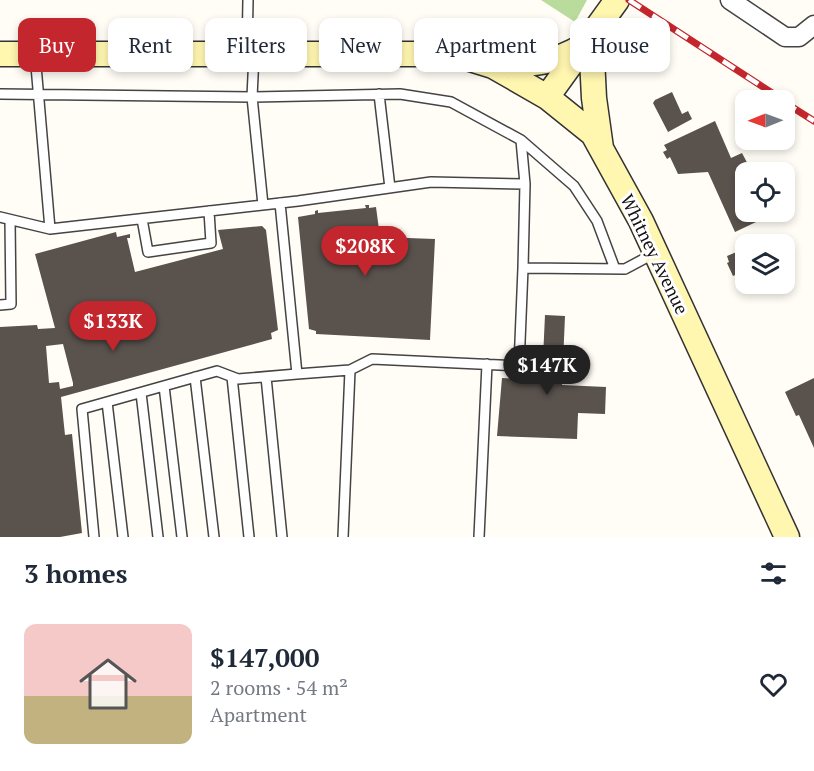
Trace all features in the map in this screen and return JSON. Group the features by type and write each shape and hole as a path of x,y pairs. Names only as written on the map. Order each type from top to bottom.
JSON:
{"main road":[{"path":"604,18 616,0"},
{"path":"0,54 18,54"},
{"path":"96,54 205,54"},
{"path":"307,54 414,54"},
{"path":"547,97 570,66"},
{"name":"Whitney Avenue","path":"503,72 547,97 593,134 656,253 787,537"},
{"path":"593,72 594,98 602,150"}],"street":[{"path":"738,2 785,37 799,37 814,25"}],"lane":[{"path":"248,0 249,18"},
{"path":"36,72 50,229"},
{"path":"251,72 263,205"},
{"path":"0,94 252,97 400,94 451,102 520,140 574,186 597,221 615,269"},
{"path":"379,94 390,188"},
{"path":"94,537 82,409 217,371 238,379 266,377 350,370 372,359 519,366 525,184 520,140"},
{"path":"0,305 11,304 5,218 50,229 280,203 431,182 525,184"},
{"path":"280,203 297,374"},
{"path":"142,219 148,252 211,243 209,211"},
{"path":"523,268 625,269 656,253"},
{"path":"479,537 487,364"},
{"path":"343,537 350,370"},
{"path":"195,377 214,537"},
{"path":"232,377 249,537"},
{"path":"266,377 282,537"},
{"path":"164,386 182,537"},
{"path":"141,393 158,537"},
{"path":"107,402 123,537"}],"green space":[{"path":"541,0 587,0 577,18 570,19"}],"building":[{"path":"672,92 682,114 688,111 692,119 668,132 653,103"},
{"path":"715,121 731,158 742,153 747,162 735,162 735,222 756,222 735,232 708,172 678,174 670,157 667,159 663,152 667,150 664,145"},
{"path":"365,205 369,205 369,208 376,207 380,237 435,239 430,340 316,334 316,331 309,329 298,217 315,214 318,210 318,213 366,208"},
{"path":"262,226 266,230 278,330 271,333 272,339 61,397 65,435 72,434 82,533 60,537 0,537 0,327 37,325 38,329 55,328 35,254 116,232 117,237 130,234 130,238 127,238 135,272 223,249 218,230","holes":["63,344 73,386 60,389 59,382 49,383 46,346"]},
{"path":"735,253 735,275 733,276 727,263 729,262 727,256"},
{"path":"545,315 565,316 562,385 606,387 605,414 578,413 577,439 497,436 502,378 542,380"},
{"path":"814,378 814,448 799,415 796,416 785,392"}],"railway":[{"path":"629,0 768,90"},
{"path":"795,109 814,121"}]}
